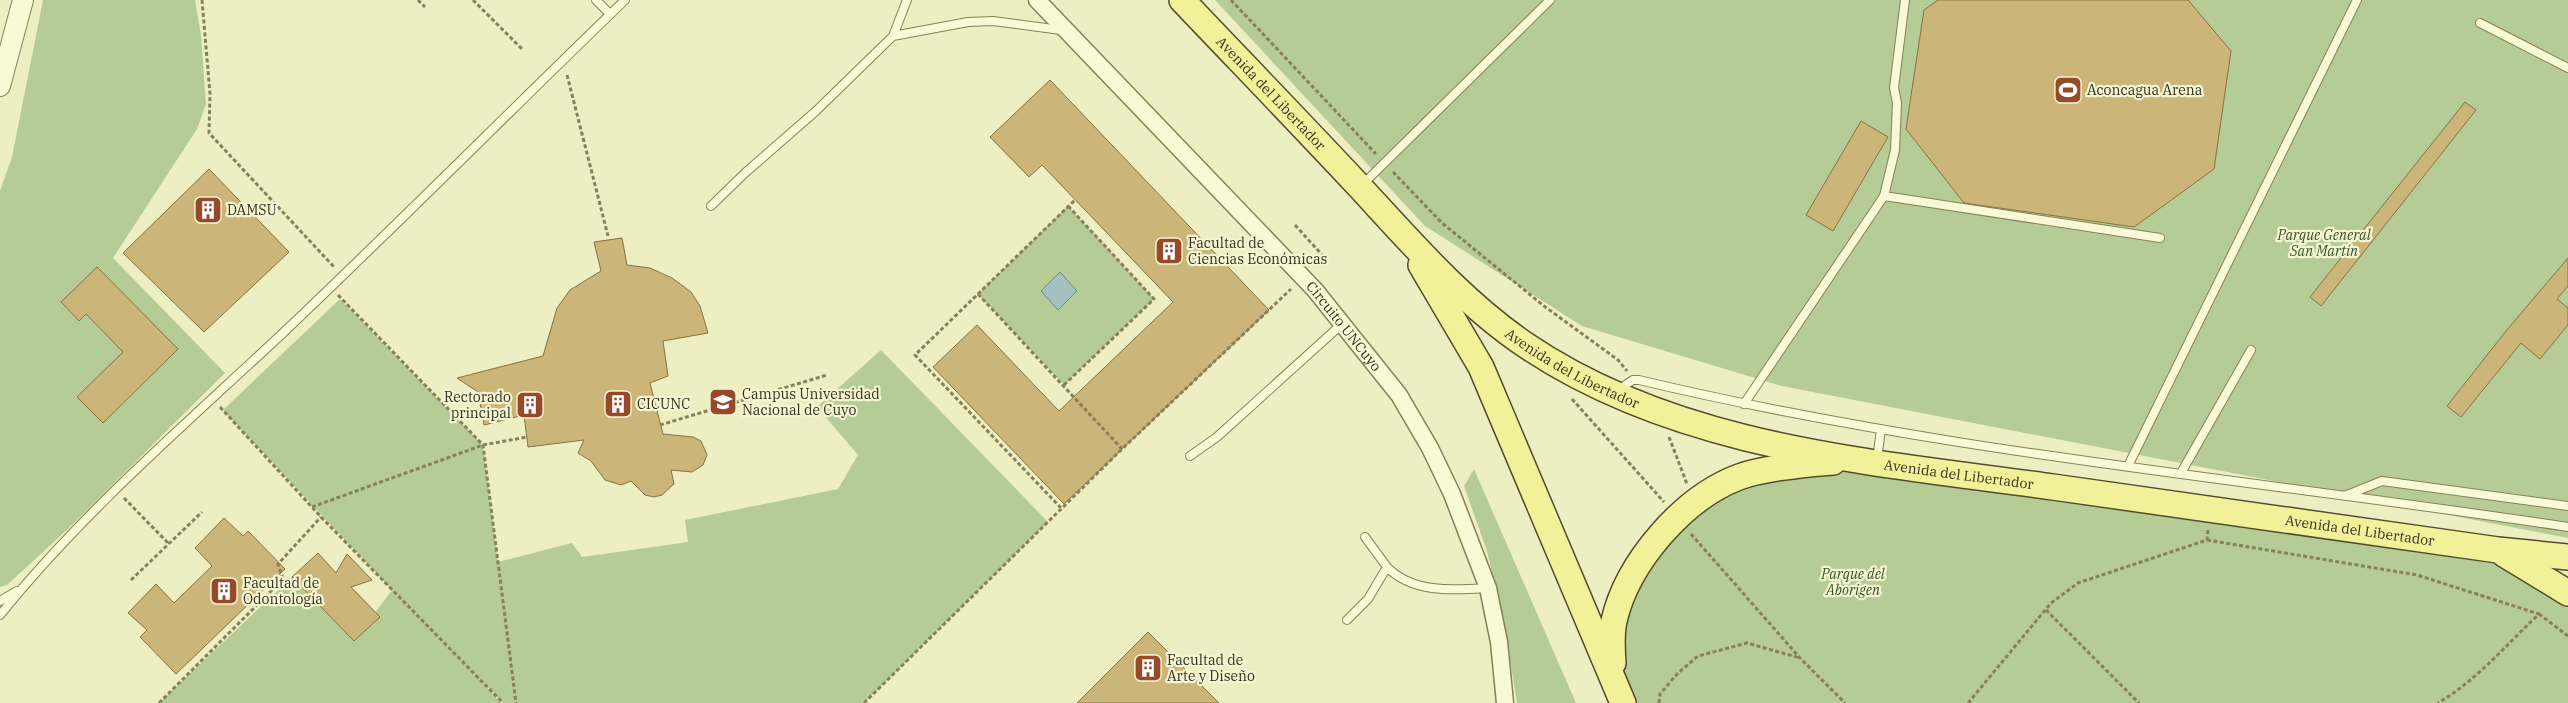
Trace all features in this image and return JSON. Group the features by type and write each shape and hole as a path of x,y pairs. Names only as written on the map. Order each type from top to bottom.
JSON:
{"main road":[{"name":"Avenida del Libertador","path":"1182,0 1400,231 1486,315 1522,343 1574,376 1614,395 1673,416 1747,438 1871,461 2498,550 2568,594"},
{"name":"Avenida del Libertador","path":"1400,231 1456,321 1481,367 1623,703"},
{"path":"1613,676 1613,622 1620,601 1631,577 1644,557 1677,518 1705,495 1740,476 1817,464 1871,461"},
{"path":"2498,550 2568,557"}],"street":[{"path":"0,86 24,0"},
{"name":"Circuito UNCuyo","path":"1037,0 1315,290 1399,395 1430,448 1452,494 1488,588 1499,642 1505,703"}],"lane":[{"path":"596,0 610,14"},
{"path":"0,615 21,589 116,490 342,276 625,0"},
{"path":"711,206 745,173 816,111 893,36 907,0"},
{"path":"1360,187 1550,0"},
{"path":"1744,404 1884,196 1895,150 1897,103 1894,88 1905,0"},
{"path":"2128,466 2357,0"},
{"path":"893,36 936,26 976,22 993,22 1066,30"},
{"path":"2480,24 2568,68"},
{"path":"1884,196 2160,238"},
{"path":"1190,456 1218,436 1343,323"},
{"path":"2181,473 2251,350"},
{"path":"1614,395 1633,380 1744,404 1881,429 2128,466 2568,527"},
{"path":"1871,461 1881,429"},
{"path":"2346,495 2382,481 2568,506"},
{"path":"1365,537 1394,574 1424,586 1448,591 1488,588"},
{"path":"1347,620 1368,599 1387,567"},
{"path":"0,601 21,589"}],"path":[{"path":"202,0 210,94 209,133 342,276"},
{"path":"418,0 424,7"},
{"path":"473,0 522,49"},
{"path":"1231,0 1442,223 1544,306 1618,360 1633,380"},
{"path":"563,60 608,236"},
{"path":"1061,508 915,355 1075,200"},
{"path":"1064,385 1154,299 1068,206"},
{"path":"1295,225 1324,257 1319,262"},
{"path":"864,703 1061,508 1291,289"},
{"path":"978,294 1122,449"},
{"path":"340,299 483,445 516,703"},
{"path":"660,425 827,375"},
{"path":"223,410 312,507 503,703"},
{"path":"1673,416 1668,438 1689,489"},
{"path":"312,507 483,445 527,437"},
{"path":"116,490 169,544"},
{"path":"2207,540 2212,510"},
{"path":"131,580 202,512"},
{"path":"159,703 283,579 278,564 322,517"},
{"path":"1968,703 2046,610 2078,583 2207,540 2417,575 2538,614 2568,636"},
{"path":"2046,610 2139,703"},
{"path":"2438,703 2451,695 2473,676 2538,614"},
{"path":"1659,703 1660,694 1678,673 1698,656 1747,644 1800,658"}],"green space":[{"path":"43,0 195,0 201,35 206,104 197,129 113,258 225,373 68,529 7,585 0,587 0,191 12,157"},
{"name":"Parque General San Martín","path":"1215,0 2568,0 2568,538 1782,386 1582,326 1425,226"},
{"path":"1068,206 1154,299 1064,385 978,294"},
{"path":"340,299 483,445 498,562 572,543 582,557 688,542 685,520 838,489 858,455 817,407 881,350 1048,522 864,703 503,703 477,676 501,703 159,703 292,577 354,641 392,590 223,410"},
{"name":"Parque del Aborigen","path":"1817,463 2498,550 2568,593 2568,703 1623,703 1621,601 1705,495"},
{"path":"1474,469 1576,703 1517,703 1506,634 1487,551 1464,486"}],"water":[{"path":"1060,272 1077,291 1058,310 1041,291"}],"building":[{"name":"Aconcagua Arena","path":"1938,0 2188,0 2231,51 2214,169 2134,227 1964,203 1906,129 1924,10"},
{"name":"Facultad de Ciencias Económicas","path":"1050,80 1269,310 1064,504 933,367 977,325 1059,411 1173,302 1042,165 1029,177 990,137"},
{"path":"2465,102 2476,110 2321,306 2310,297"},
{"path":"1861,121 1888,137 1833,231 1806,215"},
{"name":"DAMSU","path":"209,169 289,252 204,332 123,253"},
{"path":"622,238 627,265 650,268 672,278 691,292 700,306 708,333 663,341 668,376 650,383 663,434 693,437 701,441 707,455 703,465 692,472 671,470 674,484 662,495 654,497 645,495 631,481 621,485 605,480 591,461 578,453 584,440 528,447 524,415 484,425 478,392 457,378 543,356 557,308 570,290 601,271 594,242"},
{"path":"2568,258 2568,286 2557,299 2568,308 2568,325 2540,359 2521,343 2461,417 2447,406 2506,331"},
{"path":"97,267 178,349 103,423 77,397 123,352 86,314 79,321 61,302"},
{"name":"Facultad de Odontología","path":"224,518 243,536 248,531 285,569 176,674 140,637 147,630 128,613 156,584 174,603 212,566 195,548"},
{"name":"Facultad de Odontología","path":"318,553 336,573 347,554 372,580 351,587 380,617 354,641 292,577"},
{"name":"Facultad de Arte y Diseño","path":"1148,632 1219,703 1077,703"}],"place":[{"name":"Aconcagua Arena","path":"2068,90"},
{"name":"DAMSU","path":"208,210"},
{"name":"Facultad de Ciencias Económicas","path":"1169,251"},
{"name":"Campus Universidad Nacional de Cuyo","path":"723,402"},
{"name":"CICUNC","path":"618,404"},
{"name":"Rectorado principal","path":"530,405"},
{"name":"Facultad de Odontología","path":"224,591"},
{"name":"Facultad de Arte y Diseño","path":"1148,668"}]}
